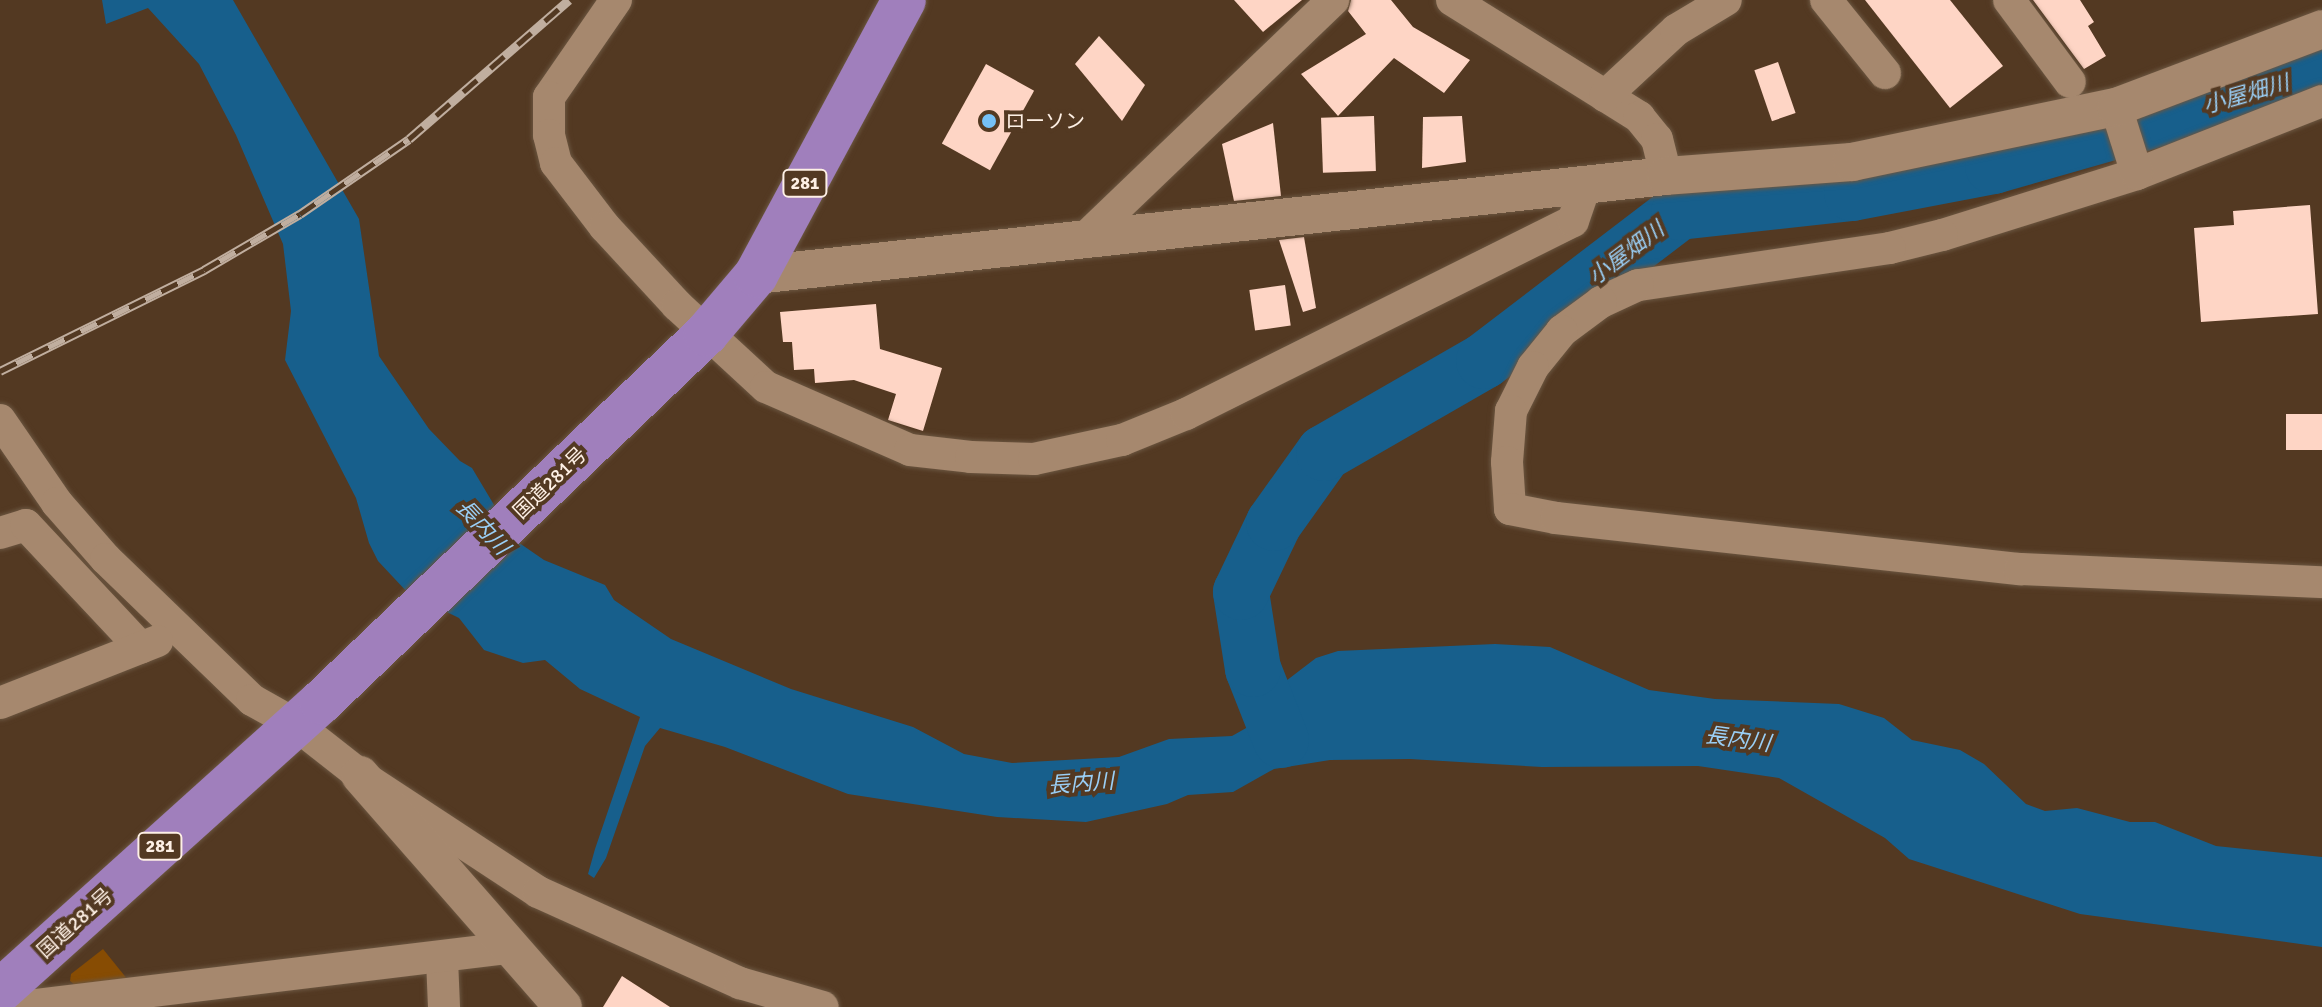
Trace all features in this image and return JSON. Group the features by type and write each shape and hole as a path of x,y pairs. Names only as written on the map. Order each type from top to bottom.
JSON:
{"highway":[{"name":"国道281号","path":"0,991 308,713 696,344 756,275 904,0"}],"street":[{"path":"616,0 549,97 549,135 556,163 696,344 766,387 910,450 1034,459 1122,440 1186,414 1573,221 1585,186"},
{"path":"1083,240 1333,0"},
{"path":"1452,0 1639,117 1657,139 1666,176"},
{"path":"1605,96 1676,30 1726,0"},
{"path":"1826,0 1885,73"},
{"path":"2009,0 2070,82"},
{"path":"756,275 1666,176 1852,162 2117,112 2322,29"},
{"path":"2322,101 1942,235 1890,248 1638,285 1601,302 1562,331 1533,367 1511,411 1507,462 1510,509 1718,538 2020,569 2322,582"},
{"path":"2117,112 2135,168"},
{"path":"0,420 57,503 178,631 252,700 308,713 563,1007"},
{"path":"0,533 26,525 141,648"},
{"path":"0,703 178,631"},
{"path":"360,775 538,892 740,983 823,1007"},
{"path":"20,1007 442,959 510,948"},
{"path":"442,959 444,1007"}],"shaded area":[{"path":"103,949 128,980 75,985 70,981 71,974"}],"water":[{"name":"長内川","path":"102,0 233,0 359,219 379,356 429,429 460,461 472,468 515,540 544,560 605,585 614,600 671,639 791,689 913,727 964,754 1012,763 1119,757 1169,739 1232,736 1255,723 1282,684 1316,658 1338,651 1495,644 1550,647 1649,690 1715,699 1839,704 1884,718 1912,740 1960,750 1984,764 2026,804 2045,811 2077,808 2130,822 2155,822 2216,846 2322,857 2322,947 2080,914 1909,859 1885,838 1779,778 1698,766 1542,767 1410,759 1330,760 1274,769 1233,792 1188,795 1167,804 1086,822 997,817 848,794 725,747 660,728 645,746 606,858 594,878 588,874 595,849 640,717 580,689 545,660 523,663 484,650 459,618 408,593 378,561 369,543 356,498 285,360 291,311 283,244 236,135 199,64 148,8 106,24"}],"building":[{"path":"1234,0 1302,0 1263,32"},
{"path":"1351,0 1391,0 1413,27 1470,60 1444,93 1394,58 1338,116 1301,74 1366,34 1348,11"},
{"path":"1865,0 1950,0 2003,66 1950,108"},
{"path":"2033,0 2080,0 2094,22 2088,26 2106,56 2084,69"},
{"path":"1099,36 1145,85 1122,121 1075,64"},
{"path":"1778,62 1796,113 1772,121 1754,70"},
{"path":"986,64 1034,91 990,170 942,144"},
{"path":"1374,116 1376,171 1323,173 1321,118"},
{"path":"1462,116 1466,162 1422,168 1423,117"},
{"path":"1273,123 1281,196 1234,201 1222,144"},
{"path":"2310,205 2318,314 2201,322 2194,228 2234,225 2233,211"},
{"path":"1304,237 1316,308 1303,312 1279,240"},
{"path":"1285,285 1291,326 1255,331 1249,290"},
{"path":"876,304 880,349 942,368 923,431 888,420 896,394 854,380 815,383 814,369 794,370 792,342 783,342 780,312"},
{"path":"2286,414 2322,414 2322,450 2286,450"},
{"path":"622,976 670,1007 603,1007"}],"waterway":[{"name":"小屋畑川","path":"1281,740 1253,669 1241,592 1274,523 1324,453 1484,361 1679,212 1852,193 1993,166 2322,72"}],"railway":[{"path":"0,371 204,270 300,214 409,139 569,0"}],"place":[{"name":"ローソン","path":"989,121"}]}
